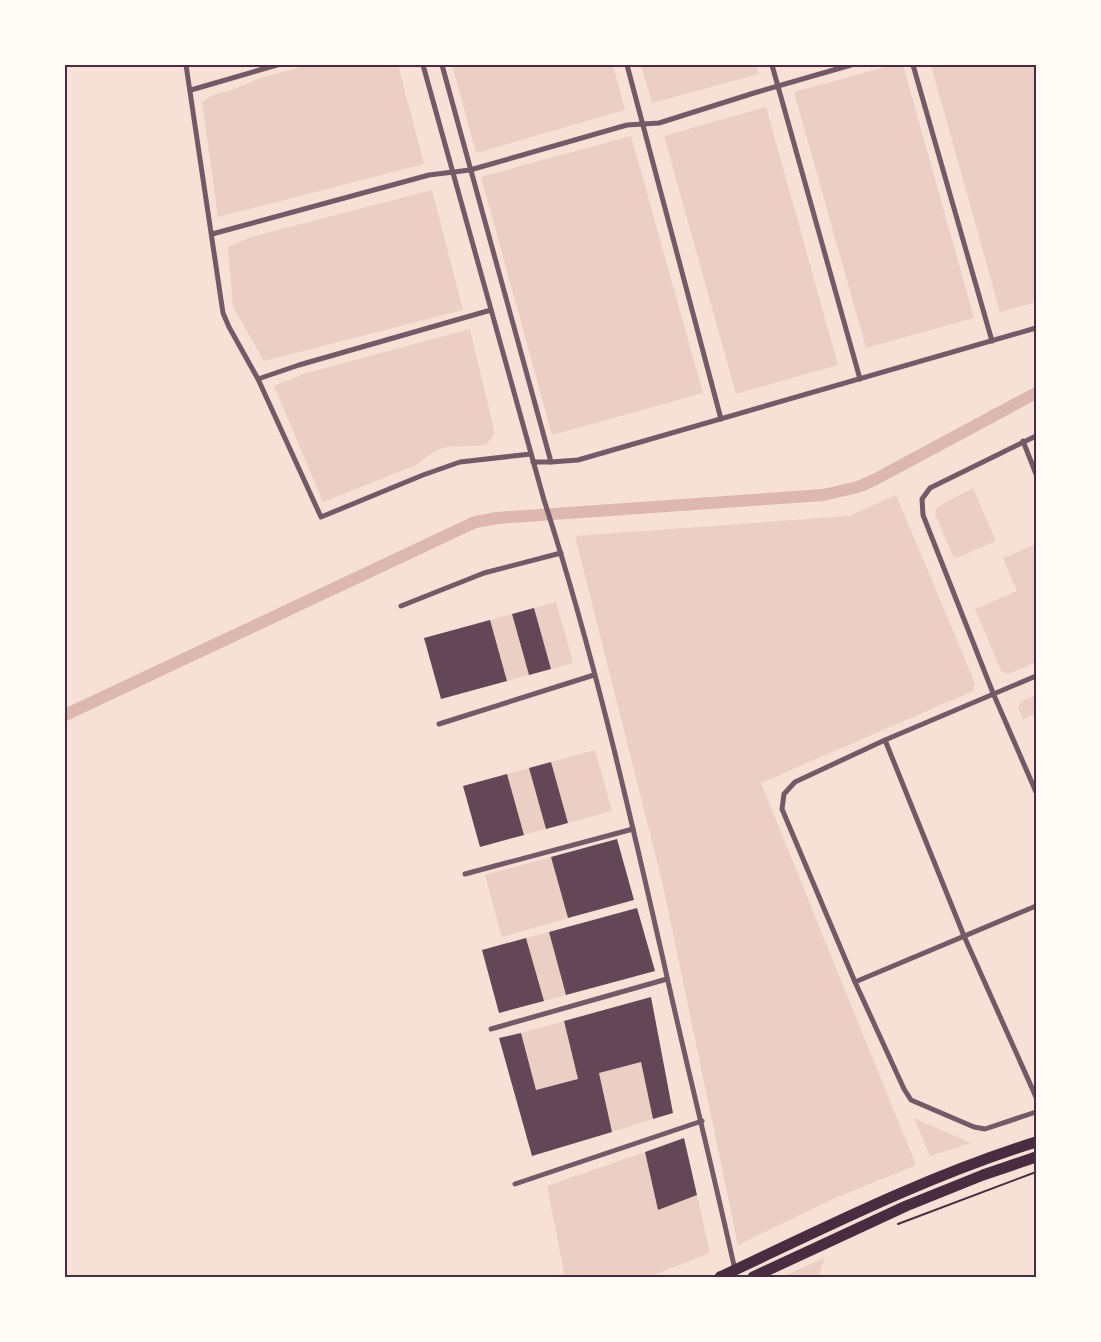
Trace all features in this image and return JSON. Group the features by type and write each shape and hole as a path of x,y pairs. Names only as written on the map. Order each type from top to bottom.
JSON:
{"main road":[{"path":"720,1277 943,1174 1036,1142"},
{"path":"753,1277 906,1206 983,1175 1036,1157"}],"street":[{"path":"186,65 223,312 229,327 258,379 321,517 423,475 460,462 531,454"},
{"path":"191,90 278,65"},
{"path":"423,65 594,676 633,829 735,1270"},
{"path":"442,65 551,462"},
{"path":"627,65 721,419"},
{"path":"772,65 860,379"},
{"path":"212,234 429,175 470,170 627,125 659,123 851,65"},
{"path":"913,65 992,341"},
{"path":"258,379 298,365 491,310"},
{"path":"533,462 578,460 1036,328"},
{"path":"1036,436 930,488 922,499 923,515 993,693 1036,792"},
{"path":"1023,441 1036,474"},
{"path":"401,606 484,573 561,553"},
{"path":"439,724 594,676"},
{"path":"1036,676 885,740 795,782 784,794 782,809 855,982 904,1089 911,1100 974,1127 985,1129 1036,1112"},
{"path":"885,740 964,936 1036,1097"},
{"path":"464,874 633,829"},
{"path":"855,982 1036,906"},
{"path":"491,1029 667,979"},
{"path":"516,1184 702,1121"}],"path":[{"path":"890,1227 1036,1172"}],"shaded area":[{"path":"309,65 398,65 424,164 218,217 202,102 213,95 234,89 260,78"},
{"path":"452,65 613,65 625,110 476,153"},
{"path":"641,65 756,65 759,74 652,103"},
{"path":"893,65 903,65 974,318 866,348 794,92"},
{"path":"931,65 1036,65 1036,302 1000,312"},
{"path":"766,107 838,365 736,394 664,136"},
{"path":"631,136 703,393 552,435 481,177"},
{"path":"432,190 463,310 264,361 233,307 228,247 251,237"},
{"path":"470,329 495,434 486,445 447,447 437,450 414,466 323,502 274,386 303,374"},
{"path":"973,488 996,541 954,559 935,514 937,507"},
{"path":"896,495 975,683 973,691 761,783 916,1165 833,1199 738,1245 662,881 575,536 849,516"},
{"path":"1036,544 1036,662 1008,674 1001,671 975,609 1017,591 1003,558"},
{"path":"556,602 573,663 551,669 534,608"},
{"path":"512,614 529,675 507,681 490,620"},
{"path":"1036,695 1036,714 1023,720 1018,708 1021,701"},
{"path":"595,750 612,811 568,823 551,762"},
{"path":"529,768 546,829 524,835 507,774"},
{"path":"551,857 568,918 502,937 485,875"},
{"path":"549,932 566,995 544,1001 526,938"},
{"path":"564,1021 578,1079 536,1090 521,1033"},
{"path":"641,1062 653,1119 612,1132 599,1073"},
{"path":"914,1118 971,1143 930,1156"},
{"path":"645,1152 658,1209 697,1195 710,1253 649,1277 565,1277 547,1186"},
{"path":"824,1258 819,1277 782,1277"}],"building":[{"path":"534,608 551,669 529,675 512,614"},
{"path":"490,620 507,681 441,699 424,638"},
{"path":"551,762 568,823 546,829 529,768"},
{"path":"507,774 524,835 480,847 463,786"},
{"path":"617,839 634,900 568,918 551,857"},
{"path":"637,908 655,971 566,995 549,932"},
{"path":"526,938 544,1001 499,1013 482,950"},
{"path":"651,997 673,1113 653,1119 641,1062 599,1073 612,1132 532,1156 499,1038 521,1033 536,1090 578,1079 564,1021"},
{"path":"684,1138 697,1195 658,1210 645,1152"}],"waterway":[{"path":"65,715 475,522 497,518 823,495 858,487 1036,393"}]}
